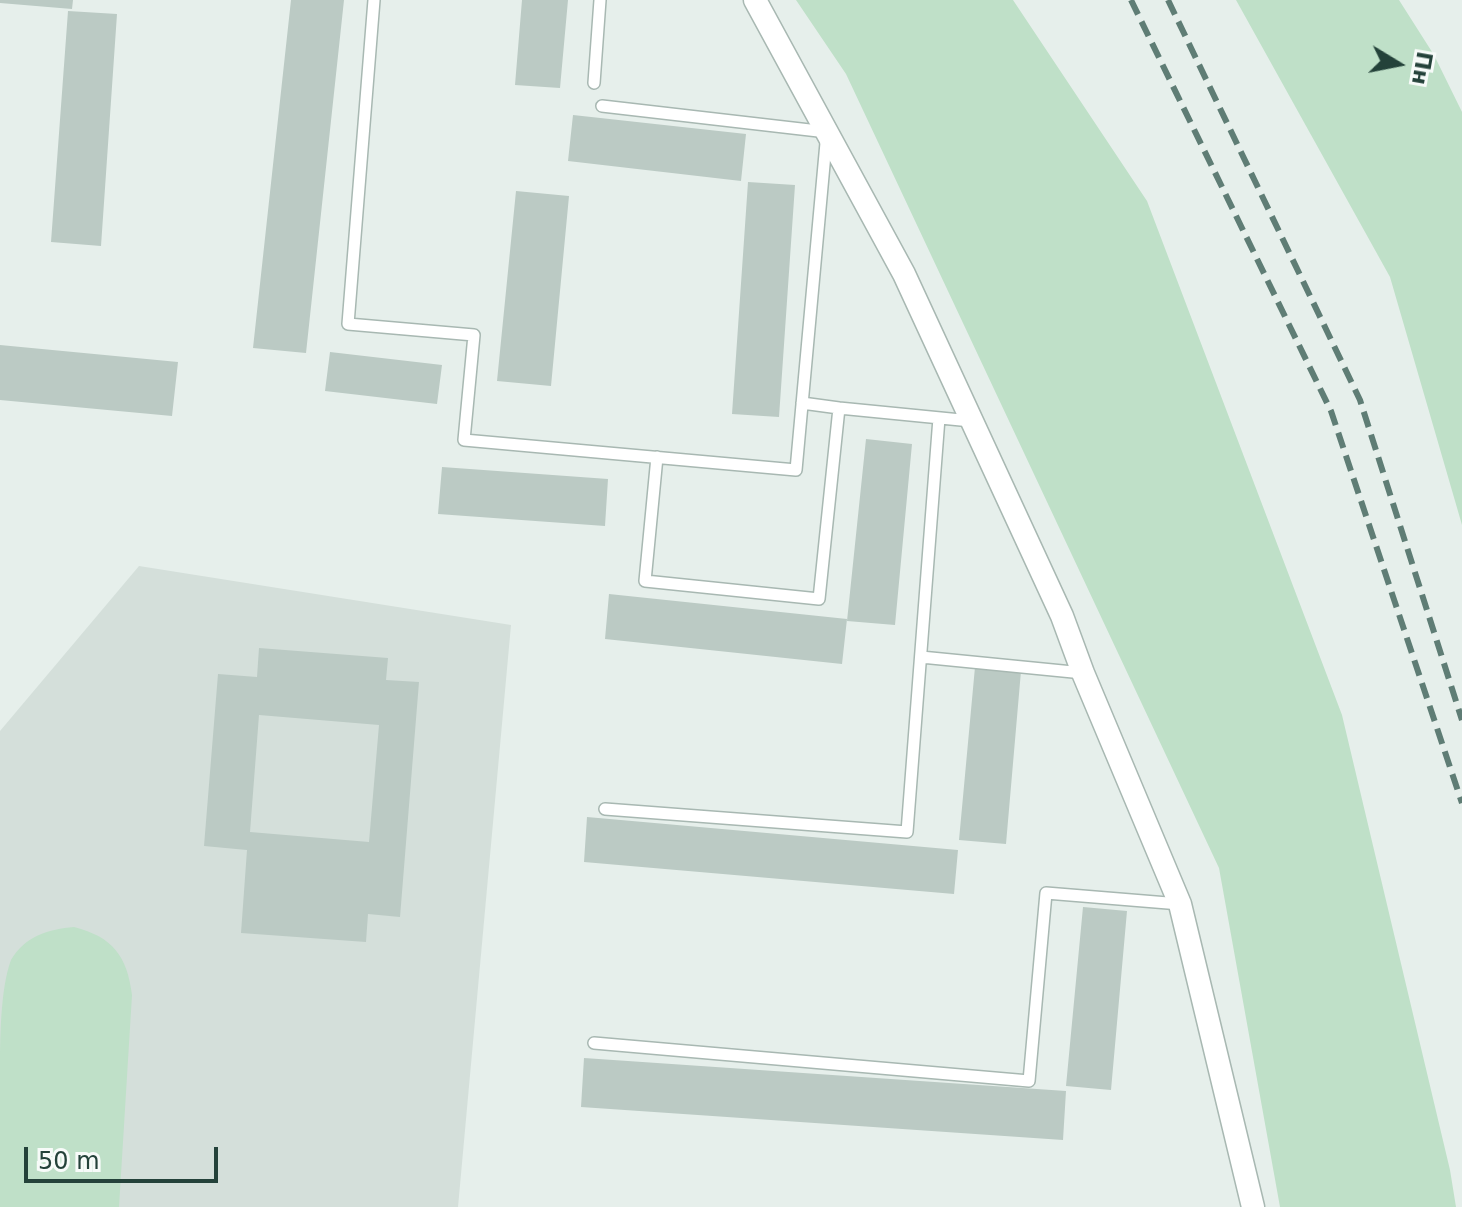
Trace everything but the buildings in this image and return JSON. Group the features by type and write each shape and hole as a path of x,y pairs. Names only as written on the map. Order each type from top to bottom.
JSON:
{"street":[{"path":"755,0 904,274 1062,616 1180,904 1253,1207"}],"lane":[{"path":"374,0 348,324 474,335 464,440 796,470 827,132 602,106"},
{"path":"594,83 600,0"},
{"path":"802,403 972,422"},
{"path":"657,457 645,581 819,599 839,408"},
{"path":"605,809 907,832 939,418"},
{"path":"921,657 1083,673"},
{"path":"594,1043 1029,1081 1046,893 1180,904"}],"shaded area":[{"path":"139,566 511,625 458,1207 0,1207 0,731"}],"green space":[{"path":"796,0 1013,0 1147,201 1342,715 1450,1170 1456,1207 1280,1207 1219,868 846,74"},
{"path":"1236,0 1399,0 1434,55 1462,112 1462,525 1390,277"},
{"path":"74,927 99,936 116,950 130,981 132,995 119,1207 0,1207 1,1032 7,972 11,960 30,940 47,932"}],"railway":[{"path":"1131,0 1331,411 1462,803"},
{"path":"1168,0 1360,400 1462,720"}]}
